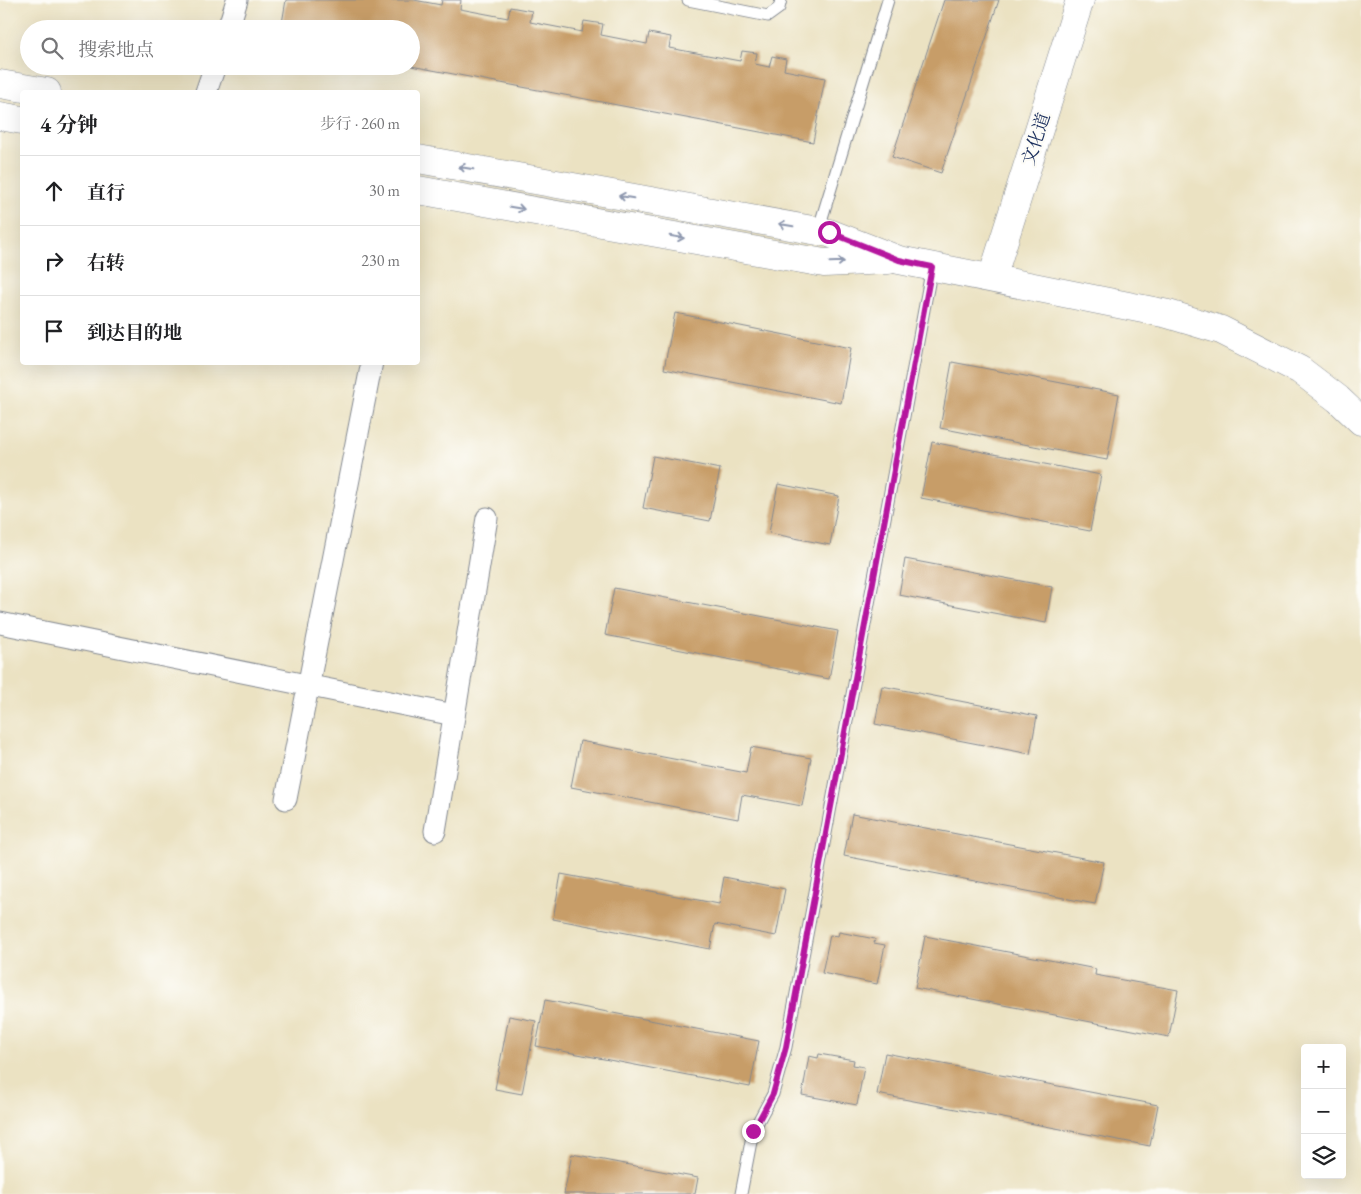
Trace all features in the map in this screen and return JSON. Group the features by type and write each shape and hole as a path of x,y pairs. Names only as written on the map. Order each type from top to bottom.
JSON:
{"main road":[{"name":"文化道","path":"992,278 1080,0"},
{"path":"0,84 35,90"},
{"path":"0,116 20,120"},
{"path":"420,159 829,232 899,260 1168,314 1221,330 1300,370 1338,399 1361,421"},
{"path":"420,190 824,263 899,260"}],"street":[{"path":"231,20 237,0"},
{"path":"207,90 212,75"},
{"path":"286,799 371,365"},
{"path":"435,831 487,518"},
{"path":"0,623 454,715"}],"lane":[{"path":"688,0 768,16 779,8 781,0"},
{"path":"818,231 888,0"},
{"path":"741,1194 753,1131 773,1094 786,1047 932,267"}],"building":[{"path":"286,0 414,0 441,5 442,0 461,0 460,9 508,18 510,7 532,11 530,22 582,32 584,21 603,24 601,35 647,44 649,33 671,37 669,48 740,61 742,51 757,53 755,64 769,67 772,56 786,59 784,70 825,78 813,142 420,68 420,20 283,20"},
{"path":"944,0 999,0 941,173 892,157"},
{"path":"675,313 851,348 841,403 664,369"},
{"path":"952,362 1119,394 1107,460 940,428"},
{"path":"932,442 1101,475 1090,531 921,498"},
{"path":"653,456 720,469 710,521 643,508"},
{"path":"778,484 839,496 830,545 769,533"},
{"path":"905,559 1052,587 1046,623 899,595"},
{"path":"614,588 838,631 829,679 605,635"},
{"path":"882,686 1037,716 1030,754 875,724"},
{"path":"580,741 746,773 751,747 811,758 802,806 742,795 738,819 571,787"},
{"path":"852,814 1104,862 1095,904 844,856"},
{"path":"561,874 719,904 724,877 785,889 776,936 715,924 710,949 553,919"},
{"path":"839,932 875,939 874,943 885,945 877,984 822,973 830,935 838,936"},
{"path":"925,936 1096,969 1095,975 1178,990 1169,1037 915,988"},
{"path":"545,1000 759,1041 750,1087 536,1046"},
{"path":"509,1016 536,1021 522,1094 495,1089"},
{"path":"885,1053 1158,1105 1150,1146 877,1094"},
{"path":"819,1054 854,1060 853,1065 864,1067 857,1105 802,1095 809,1056 818,1058"},
{"path":"572,1154 698,1178 695,1194 564,1194"}],"route":[{"path":"753,1131 773,1094 786,1047 932,267 899,260 829,232"}]}
